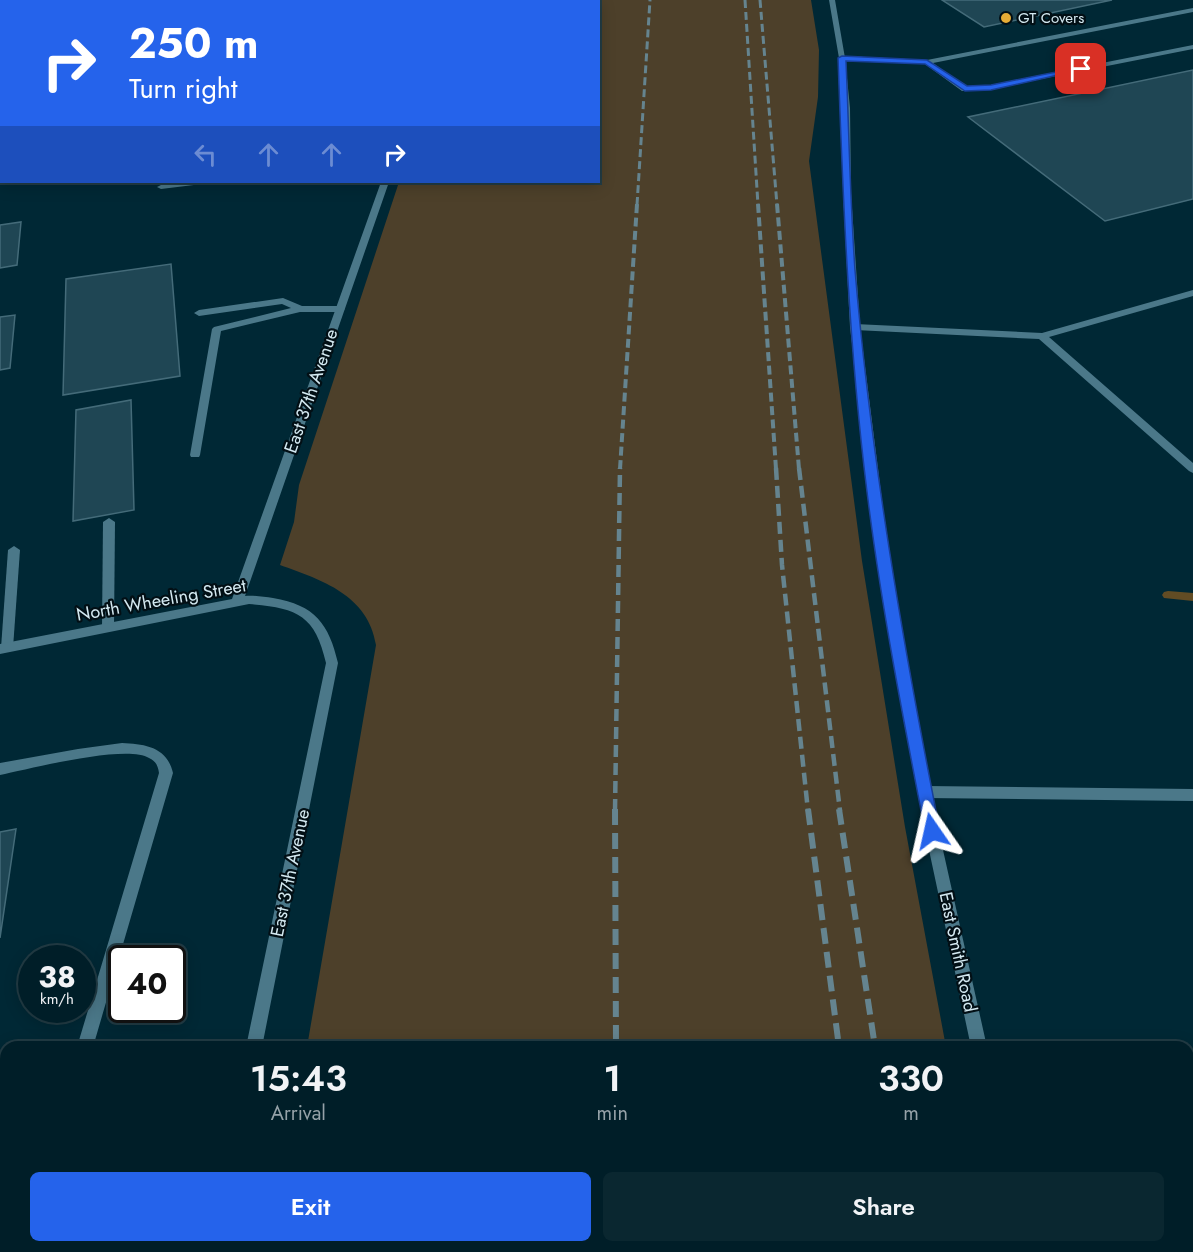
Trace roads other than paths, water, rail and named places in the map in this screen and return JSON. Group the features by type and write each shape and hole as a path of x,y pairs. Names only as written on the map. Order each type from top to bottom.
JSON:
{"street":[{"name":"East Smith Road","path":"832,0 842,58 855,327 884,568 925,792 978,1041"},
{"path":"842,58 927,62 1193,10"},
{"path":"927,62 965,89 991,87 1193,47"},
{"path":"161,187 194,183"},
{"name":"East 37th Avenue","path":"237,602 385,183"},
{"path":"855,327 1042,336 1193,293"},
{"path":"199,313 283,301 300,309"},
{"path":"195,454 217,329 300,309 340,309"},
{"path":"1042,336 1193,469"},
{"path":"108,627 109,522"},
{"path":"3,649 14,550"},
{"name":"North Wheeling Street","path":"3,649 237,602 274,601 297,608 312,618 324,631 332,663"},
{"name":"East 37th Avenue","path":"255,1041 332,663"},
{"path":"0,769 116,749 150,751 164,762 166,773 88,1041"},
{"path":"925,792 1193,795"}],"waterway":[{"path":"1168,595 1193,597"}],"railway":[{"path":"637,205 650,0"},
{"path":"745,0 758,205"},
{"path":"760,0 777,205"},
{"path":"620,469 637,204"},
{"path":"758,204 776,469"},
{"path":"777,204 799,469"},
{"path":"615,811 620,468"},
{"path":"776,468 782,565 808,811"},
{"path":"799,468 840,811"},
{"path":"808,809 838,1041"},
{"path":"839,809 874,1041"},
{"path":"615,811 616,1041"}],"place":[{"name":"GT Covers","path":"1006,18"}]}
